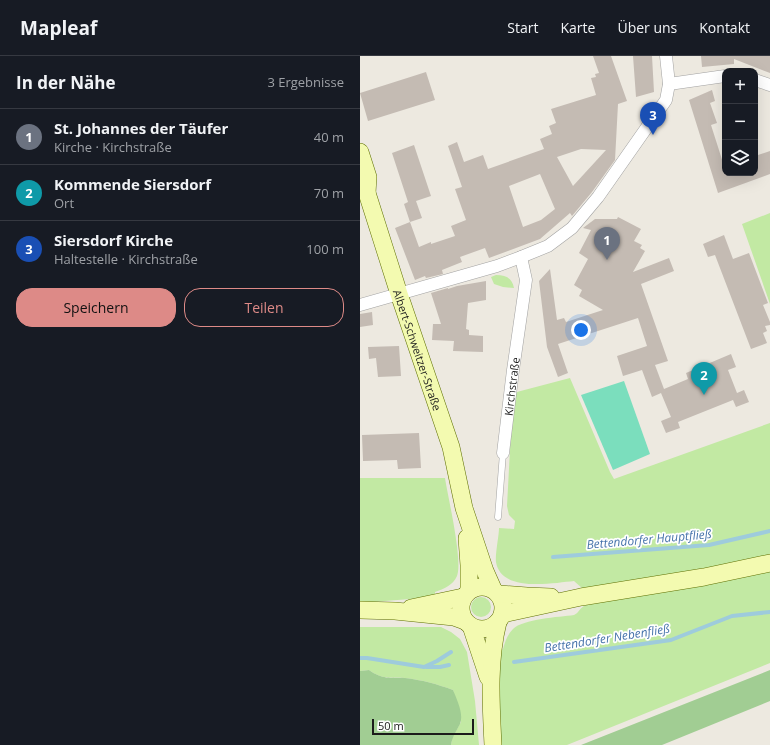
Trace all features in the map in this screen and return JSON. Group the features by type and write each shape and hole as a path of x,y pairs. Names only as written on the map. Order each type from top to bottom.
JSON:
{"main road":[{"name":"Albert-Schweitzer-Straße","path":"360,152 368,178 364,188 451,447 464,508 485,571 496,591"},
{"name":"Albert-Schweitzer-Straße","path":"464,508 469,565 466,594"},
{"path":"360,610 395,611 454,617 475,628 485,629 493,627 501,618 581,597 704,577 770,562"},
{"path":"395,611 466,594 479,586 485,586 496,591 527,596 581,597"},
{"path":"493,745 490,686 494,636 501,618 503,602 496,591"},
{"path":"466,594 461,611 468,624 490,686"}],"street":[{"path":"360,305 521,258 548,246 572,228 598,197 666,100 669,84 666,56"},
{"path":"669,84 722,76"},
{"path":"758,81 770,85"},
{"name":"Kirchstraße","path":"503,453 526,280 521,258"}],"lane":[{"name":"Kirchstraße","path":"498,517 503,453"}],"green space":[{"path":"770,213 770,304 742,224"},
{"path":"496,275 510,279 514,288 494,284 491,277"},
{"path":"570,378 614,479 770,423 770,555 689,573 583,589 574,581 541,584 517,582 507,578 500,572 496,562 499,528 514,529 515,521 509,515 507,506 513,393"},
{"path":"624,381 650,454 613,470 581,395"},
{"path":"360,478 445,478 457,543 458,568 457,576 453,582 445,588 435,592 435,597 360,603"},
{"path":"770,570 770,663 567,745 501,745 498,652 503,649 505,641 513,629 533,621 574,615 586,605"},
{"path":"481,597 488,600 491,607 488,614 481,617 474,614 471,607 474,600"},
{"path":"360,627 441,627 460,639 467,652 475,701 479,745 451,745 452,738 461,722 453,690 423,681 405,678 382,677 369,670 360,671"},
{"path":"369,670 382,677 417,680 453,690 460,707 461,720 451,745 360,745 360,671"},
{"path":"770,670 770,701 662,745 581,745"}],"building":[{"path":"593,56 611,56 627,101 618,104 615,160 592,192 572,216 570,213 540,239 489,258 485,248 460,257 462,262 442,270 443,274 426,278 425,276 415,280 395,228 410,222 419,247 431,242 431,244 455,236 451,226 466,220 455,189 462,187 448,146 457,142 464,162 483,155 488,169 544,149 540,139 552,134 549,126 556,123 551,109 596,95 591,78 596,77 595,74 599,73","holes":["581,149 606,150 573,186 557,157","540,174 555,209 541,220 523,227 509,186"]},
{"path":"633,56 652,56 654,92 636,97"},
{"path":"701,56 770,56 770,73 734,59 734,64 702,67"},
{"path":"426,72 435,100 368,121 360,93"},
{"path":"712,90 715,101 710,103 717,123 711,125 722,160 722,176 758,176 758,155 770,151 770,174 718,193 689,100"},
{"path":"414,145 431,196 416,201 422,218 410,222 404,204 408,202 392,153"},
{"path":"618,217 641,229 634,241 642,245 640,248 645,251 633,272 669,258 674,271 641,284 668,361 655,365 664,389 688,379 686,373 731,354 736,367 728,370 737,393 744,390 749,402 736,407 733,400 678,422 680,428 666,433 661,421 671,417 661,393 652,397 642,370 623,376 617,356 647,346 638,318 558,344 568,373 558,377 547,347 539,281 550,269 557,320 564,318 566,322 603,310 579,296 582,290 574,285 588,259 579,253 591,230 583,228 595,219 617,219"},
{"path":"724,235 733,259 749,253 768,303 763,305 770,322 770,325 765,326 767,331 763,333 767,343 751,349 715,255 708,257 703,244"},
{"path":"486,281 486,300 468,303 466,329 469,330 469,335 483,336 483,352 453,351 454,341 432,340 433,324 441,324 431,293 457,286"},
{"path":"372,312 373,325 360,327 360,314"},
{"path":"399,346 401,376 378,377 376,358 369,359 368,347"},
{"path":"419,433 421,468 398,469 397,460 363,461 362,435"}],"waterway":[{"name":"Bettendorfer Hauptfließ","path":"553,557 709,545 770,531"},
{"name":"Bettendorfer Nebenfließ","path":"514,662 671,640 732,616 770,612"},
{"name":"Bettendorfer Hauptfließ","path":"360,658 424,667 451,652"},
{"name":"Bettendorfer Nebenfließ","path":"426,667 440,667 449,665"}],"place":[{"name":"Siersdorf Kirche","path":"653,135"},
{"name":"St. Johannes der Täufer","path":"607,260"},
{"name":"Kommende Siersdorf","path":"704,395"}]}
